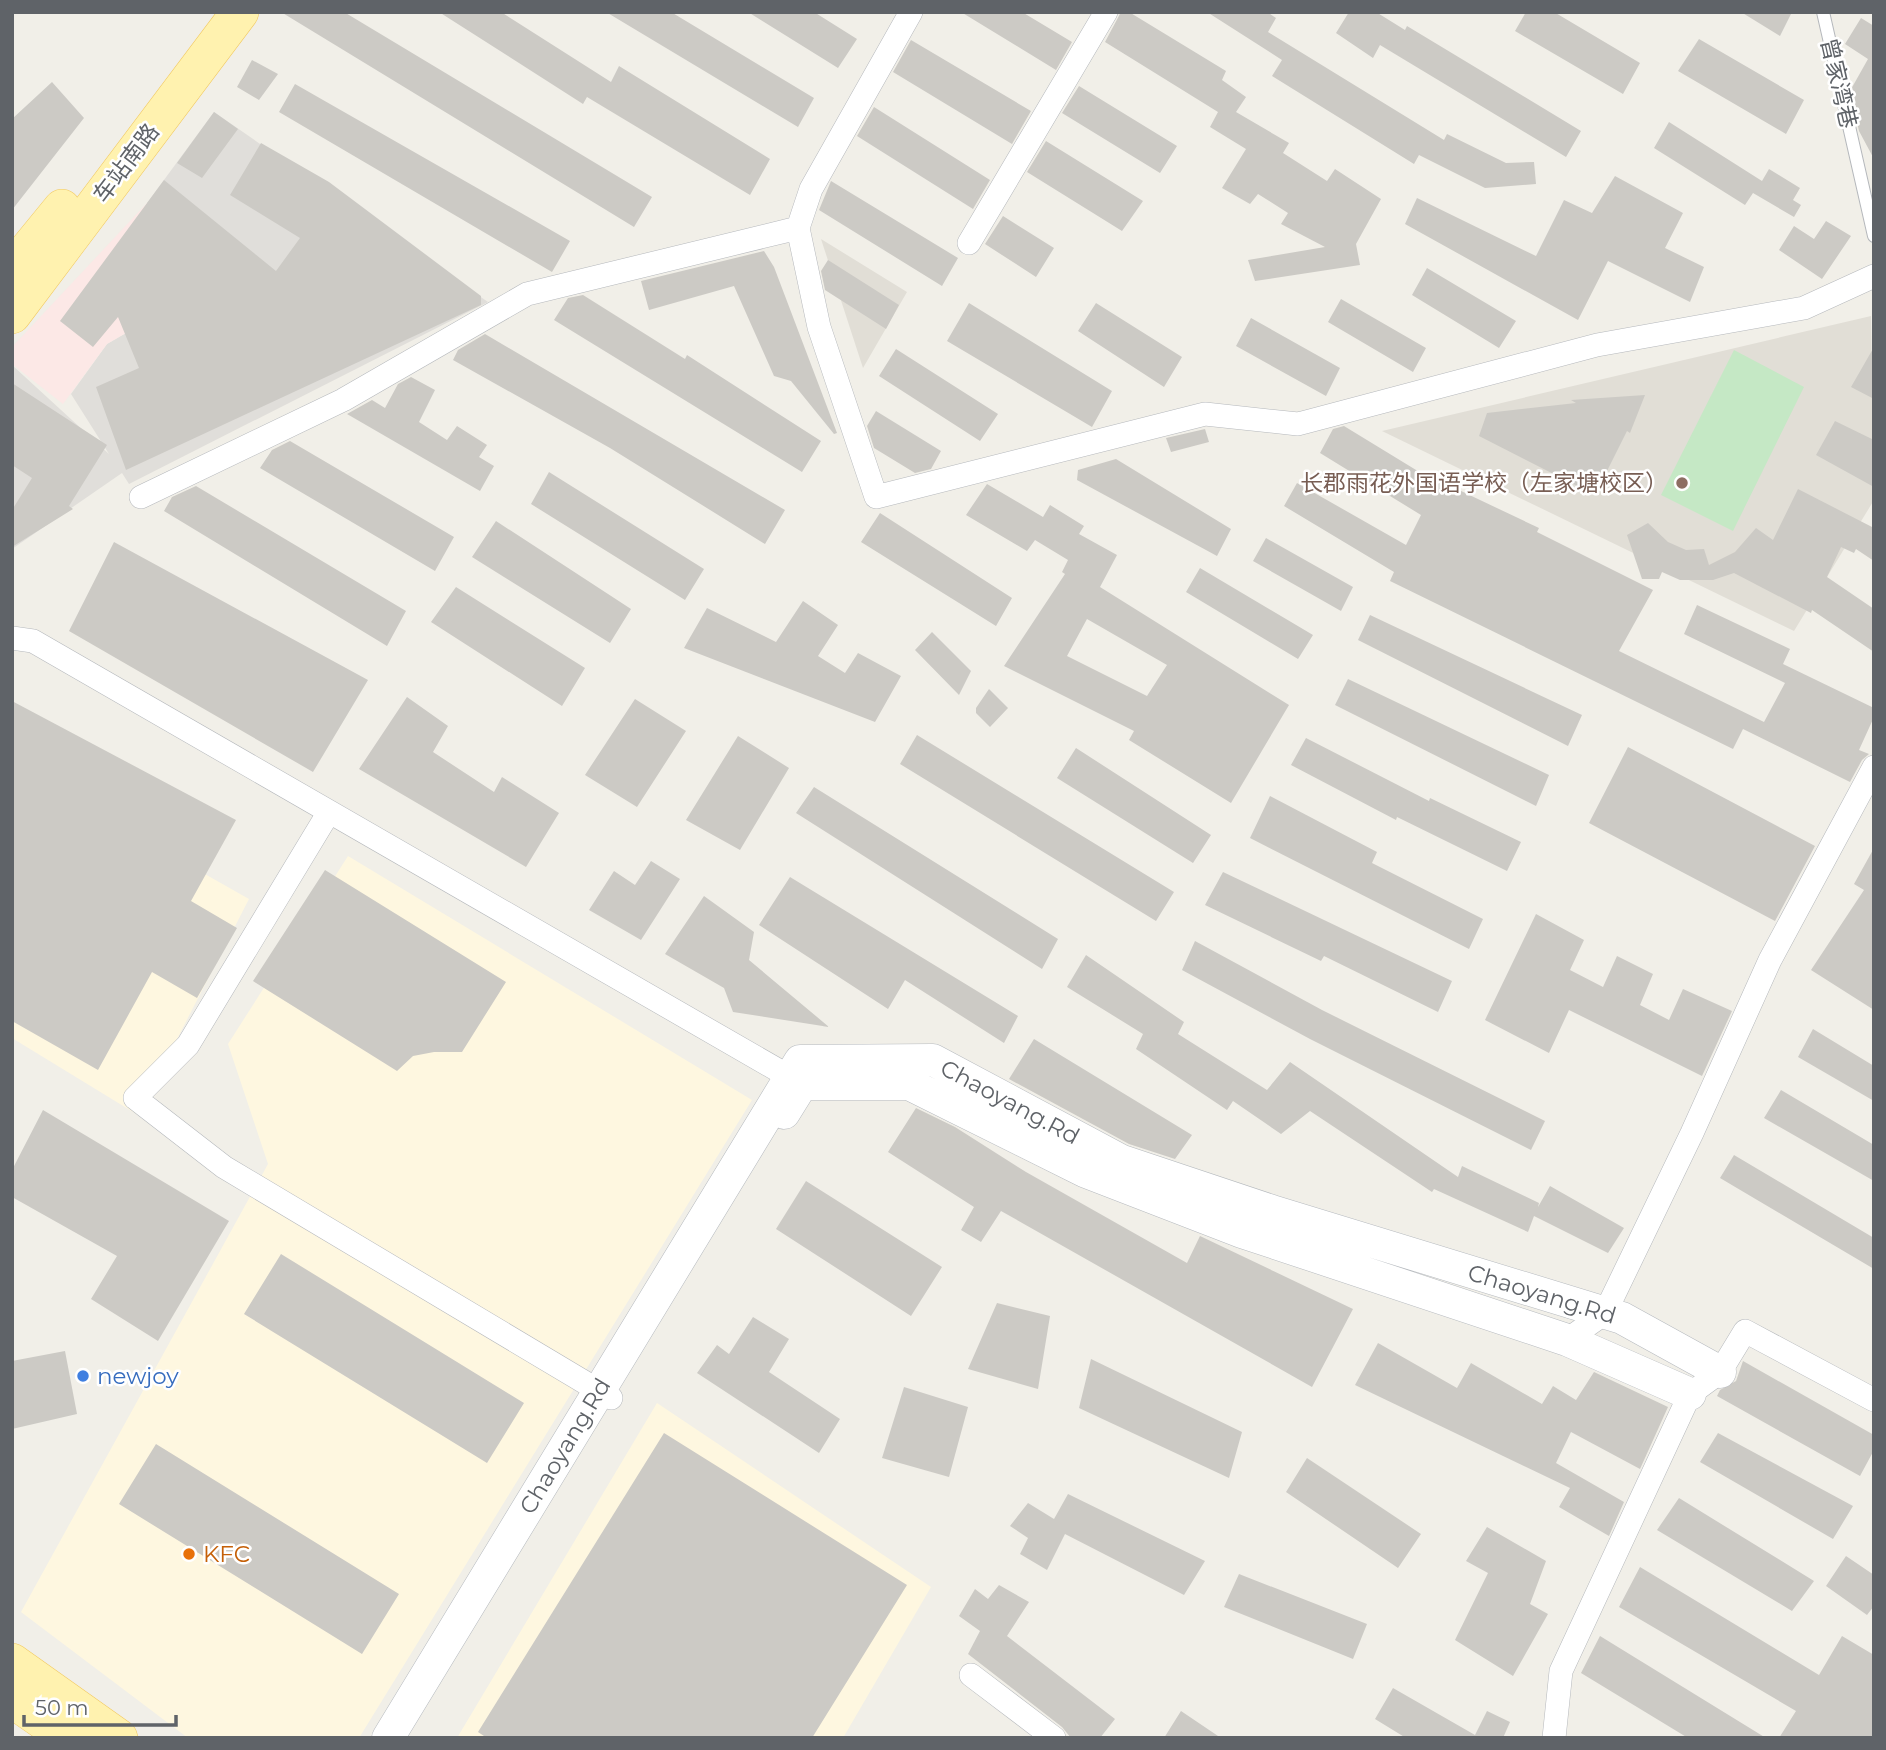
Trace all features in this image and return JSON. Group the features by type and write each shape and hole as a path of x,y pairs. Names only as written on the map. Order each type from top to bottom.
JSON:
{"main road":[{"name":"车站南路","path":"12,269 222,12"},
{"name":"车站南路","path":"12,315 240,12"},
{"path":"19,1685 68,1738"},
{"path":"19,1685 119,1738"}],"street":[{"path":"911,12 811,189 798,228 819,327 876,497 1205,414 1298,424 1597,345 1804,308 1874,276"},
{"path":"969,243 1106,12"},
{"path":"141,497 343,400 527,294 798,228"},
{"path":"12,638 33,641 795,1081"},
{"path":"1567,1339 1605,1313 1692,1133 1770,960 1874,768"},
{"path":"329,813 188,1045 135,1098 224,1167 605,1394"},
{"name":"Chaoyang.Rd","path":"388,1738 605,1394 795,1081 800,1061 933,1060 1122,1161 1272,1211 1622,1318 1720,1372"},
{"name":"Chaoyang.Rd","path":"795,1081 909,1084 1084,1171 1230,1228 1567,1339 1690,1394"},
{"path":"1554,1738 1561,1671 1690,1394 1720,1372 1745,1331 1874,1400"},
{"name":"Chaoyang.Rd","path":"407,1738 605,1394"},
{"path":"971,1675 1054,1738"}],"lane":[{"name":"曾家湾巷","path":"1823,12 1874,236"}],"shaded area":[{"path":"214,112 488,302 129,484 122,473 12,549 12,365 109,454 71,394 107,344 227,274 147,203"},
{"path":"147,203 228,274 107,344 63,404 12,364 12,347"},
{"path":"821,239 907,292 863,368"},
{"name":"长郡雨花外国语学校（左家塘校区）","path":"1871,316 1874,500 1794,631 1382,431"},
{"path":"12,765 249,899 138,1115 12,1038"},
{"path":"348,856 752,1100 359,1738 188,1738 21,1612 268,1164 228,1044"},
{"path":"657,1403 931,1587 843,1738 457,1738"}],"green space":[{"path":"1734,350 1804,387 1733,531 1661,495"}],"building":[{"path":"281,12 344,12 652,197 634,227"},
{"path":"439,12 501,12 611,82 619,66 770,159 750,195 587,97 583,104"},
{"path":"606,12 671,12 814,98 798,127"},
{"path":"748,12 814,12 857,39 838,68"},
{"path":"961,12 1022,12 1072,42 1056,70"},
{"path":"1121,12 1129,12 1226,71 1222,80 1246,97 1236,112 1289,143 1283,153 1327,181 1335,169 1381,199 1356,244 1360,265 1255,281 1248,260 1325,247 1281,224 1288,213 1258,194 1250,204 1222,188 1246,149 1210,127 1218,112 1105,42"},
{"path":"1207,12 1267,12 1276,18 1268,32 1444,140 1447,134 1506,163 1534,162 1536,184 1485,188 1419,155 1414,164 1272,76 1282,60"},
{"path":"1349,12 1376,12 1405,30 1407,26 1581,131 1566,157 1380,45 1373,58 1336,33"},
{"path":"1526,12 1554,12 1640,63 1623,94 1515,31"},
{"path":"1741,12 1792,12 1780,36"},
{"path":"1861,18 1874,26 1874,159 1859,131 1850,91 1868,59 1845,44"},
{"path":"1699,39 1804,100 1786,134 1678,71"},
{"path":"911,40 1031,111 1012,144 893,72"},
{"path":"252,60 278,74 259,100 237,87"},
{"path":"52,82 84,118 12,210 12,119"},
{"path":"295,84 570,241 552,272 279,112"},
{"path":"1079,86 1177,146 1160,173 1062,113"},
{"path":"874,107 990,180 973,209 857,136"},
{"path":"214,112 238,129 202,178 177,163"},
{"path":"1669,122 1762,181 1769,169 1800,188 1793,200 1801,205 1794,217 1753,193 1745,205 1654,148"},
{"path":"1046,141 1143,201 1122,231 1027,172"},
{"path":"261,143 329,182 481,296 481,305 126,470 96,387 139,368 118,317 93,347 60,321 164,180 276,271 300,238 230,195"},
{"path":"1615,176 1683,213 1665,248 1704,267 1690,302 1608,261 1578,320 1405,224 1417,198 1536,256 1564,200 1592,213"},
{"path":"831,181 958,258 942,286 819,210"},
{"path":"1003,216 1054,248 1036,277 985,244"},
{"path":"1826,221 1851,236 1822,279 1779,250 1794,226 1814,239"},
{"path":"764,251 774,267 837,433 834,434 791,381 774,376 734,286 649,310 641,281"},
{"path":"828,260 899,305 886,329 825,290 821,271"},
{"path":"1427,268 1516,321 1499,348 1412,295"},
{"path":"583,295 685,359 687,355 821,441 802,472 554,320 568,298"},
{"path":"1341,299 1426,348 1413,372 1328,322"},
{"path":"969,303 1112,391 1092,427 947,341"},
{"path":"1096,303 1182,357 1164,387 1078,331"},
{"path":"1251,318 1340,368 1326,396 1236,346"},
{"path":"485,334 785,510 765,544 610,448 453,360 458,350"},
{"path":"1874,347 1874,399 1851,387"},
{"path":"896,349 998,414 980,441 879,376"},
{"path":"411,377 435,390 419,422 447,440 457,426 487,445 479,457 494,466 480,491 347,414 372,400 385,408 398,384"},
{"path":"12,383 107,445 69,506 73,509 12,547 12,510 32,478 12,465"},
{"path":"1645,395 1630,433 1627,431 1595,495 1479,436 1487,413 1576,403 1571,400"},
{"path":"876,411 941,451 931,469 915,473 874,448 867,426"},
{"path":"1835,421 1874,440 1874,487 1816,455"},
{"path":"1344,426 1439,484 1440,481 1539,528 1537,532 1653,590 1619,651 1764,722 1785,683 1684,634 1697,605 1790,649 1783,664 1874,708 1874,717 1859,750 1869,754 1862,760 1850,782 1743,729 1733,749 1390,581 1394,572 1284,506 1297,483 1406,545 1421,515 1320,453 1333,429"},
{"path":"1205,429 1209,442 1171,452 1166,438"},
{"path":"290,441 454,537 435,571 260,468 272,450"},
{"path":"1116,459 1231,529 1217,556 1077,480 1078,470"},
{"path":"549,472 704,569 685,600 531,504"},
{"path":"987,484 1043,517 1050,505 1084,526 1079,534 1117,555 1100,587 1289,705 1231,803 1129,740 1134,731 1004,666 1065,574 1062,572 1068,560 1035,540 1027,551 966,515","holes":["1087,619 1167,665 1147,696 1067,656"]},
{"path":"196,486 406,611 387,646 164,511 172,497"},
{"path":"1798,489 1874,528 1874,561 1856,549 1854,553 1841,547 1827,577 1874,609 1874,652 1812,610 1811,613 1734,573 1713,580 1680,580 1662,572 1659,579 1642,579 1627,535 1648,523 1668,542 1686,550 1704,549 1709,565 1735,552 1756,528 1773,540"},
{"path":"880,513 1012,598 996,626 861,542"},
{"path":"496,521 631,609 610,643 472,557"},
{"path":"1266,538 1353,587 1341,611 1253,561"},
{"path":"114,542 368,680 313,772 69,631"},
{"path":"1200,568 1313,635 1298,659 1186,592"},
{"path":"456,587 585,668 562,706 431,622"},
{"path":"803,601 838,625 818,656 845,673 858,653 901,676 875,722 684,648 707,608 776,642"},
{"path":"1370,615 1582,715 1568,746 1358,640"},
{"path":"932,632 971,671 959,695 915,650"},
{"path":"1348,679 1549,775 1536,806 1335,705"},
{"path":"989,689 1008,708 990,727 976,713 976,708"},
{"path":"407,697 448,726 433,752 494,792 502,777 559,813 526,867 359,769"},
{"path":"635,699 686,731 637,807 585,775"},
{"path":"12,701 236,820 191,901 237,928 197,998 152,972 98,1070 12,1021"},
{"path":"917,735 1174,892 1156,921 900,764"},
{"path":"738,736 789,768 740,850 686,820"},
{"path":"1306,738 1429,801 1430,798 1521,842 1507,871 1397,817 1396,820 1291,765"},
{"path":"1628,747 1815,846 1775,921 1589,823"},
{"path":"1076,748 1211,835 1193,863 1057,778"},
{"path":"814,787 1058,939 1042,969 796,813"},
{"path":"1270,796 1377,852 1372,863 1483,919 1469,949 1250,838"},
{"path":"1874,848 1874,1010 1811,970 1864,890 1854,884"},
{"path":"651,861 680,879 641,940 589,910 614,871 635,885"},
{"path":"325,870 506,982 462,1052 434,1052 413,1056 397,1071 253,981"},
{"path":"1223,872 1452,981 1438,1012 1324,956 1321,961 1205,905"},
{"path":"790,877 1018,1016 1004,1043 905,980 888,1009 759,925"},
{"path":"704,896 754,932 749,960 829,1027 733,1012 724,988 665,954"},
{"path":"1536,914 1584,940 1570,970 1603,987 1617,956 1653,974 1640,1005 1669,1020 1683,989 1732,1011 1702,1076 1569,1010 1549,1053 1485,1020"},
{"path":"1195,941 1322,1010 1545,1121 1531,1150 1310,1039 1182,970"},
{"path":"1086,955 1184,1022 1178,1034 1267,1090 1290,1062 1458,1177 1462,1166 1539,1203 1538,1207 1550,1186 1624,1228 1608,1253 1534,1216 1528,1232 1434,1189 1432,1192 1310,1111 1281,1134 1233,1101 1227,1110 1136,1049 1143,1034 1067,987"},
{"path":"1813,1029 1874,1066 1874,1101 1798,1057"},
{"path":"1034,1039 1192,1135 1175,1159 1129,1144 1009,1079"},
{"path":"1781,1090 1874,1145 1874,1181 1764,1118"},
{"path":"916,1108 955,1127 1026,1172 1187,1263 1200,1236 1353,1309 1312,1387 1001,1211 981,1242 961,1230 974,1207 888,1152"},
{"path":"43,1110 229,1221 158,1341 91,1299 117,1256 12,1197 12,1170"},
{"path":"1734,1155 1874,1238 1874,1269 1720,1178"},
{"path":"806,1181 942,1267 911,1316 776,1229"},
{"path":"281,1254 524,1403 487,1463 244,1314"},
{"path":"997,1303 1050,1316 1038,1389 968,1369"},
{"path":"753,1317 789,1339 769,1372 840,1419 819,1453 697,1373 717,1345 729,1354"},
{"path":"1378,1343 1457,1388 1471,1363 1542,1404 1553,1386 1576,1400 1594,1372 1668,1407 1640,1469 1571,1432 1556,1463 1624,1502 1609,1536 1559,1507 1570,1488 1355,1385"},
{"path":"65,1351 77,1414 12,1429 12,1361"},
{"path":"1091,1359 1242,1432 1229,1478 1079,1408"},
{"path":"1743,1361 1874,1435 1874,1450 1860,1476 1717,1396 1720,1390 1736,1381"},
{"path":"904,1387 968,1407 949,1477 882,1458"},
{"path":"664,1433 907,1585 812,1738 487,1738 478,1732"},
{"path":"1718,1433 1853,1506 1833,1539 1700,1462"},
{"path":"156,1444 399,1594 362,1654 119,1504"},
{"path":"1307,1458 1421,1534 1398,1568 1286,1492"},
{"path":"1068,1494 1205,1561 1184,1595 1065,1534 1047,1570 1020,1554 1028,1538 1010,1526 1028,1503 1054,1519"},
{"path":"1679,1498 1814,1581 1792,1611 1657,1530"},
{"path":"1487,1527 1546,1561 1530,1604 1548,1614 1513,1676 1455,1640 1488,1573 1466,1561"},
{"path":"1846,1556 1874,1575 1874,1606 1867,1615 1826,1586"},
{"path":"1640,1567 1819,1675 1842,1636 1874,1655 1874,1738 1779,1738 1796,1711 1619,1607"},
{"path":"1239,1574 1367,1624 1353,1659 1224,1607"},
{"path":"999,1585 1029,1602 1007,1636 1115,1719 1100,1738 1071,1738 1062,1727 968,1654 980,1631 959,1616 975,1589 988,1599"},
{"path":"1600,1636 1766,1738 1688,1738 1581,1673"},
{"path":"1393,1688 1475,1735 1487,1711 1510,1722 1503,1738 1406,1738 1375,1719"},
{"path":"1181,1711 1221,1738 1164,1738"}],"place":[{"name":"长郡雨花外国语学校（左家塘校区）","path":"1682,483"},
{"name":"newjoy","path":"83,1376"},
{"name":"KFC","path":"189,1554"}]}
